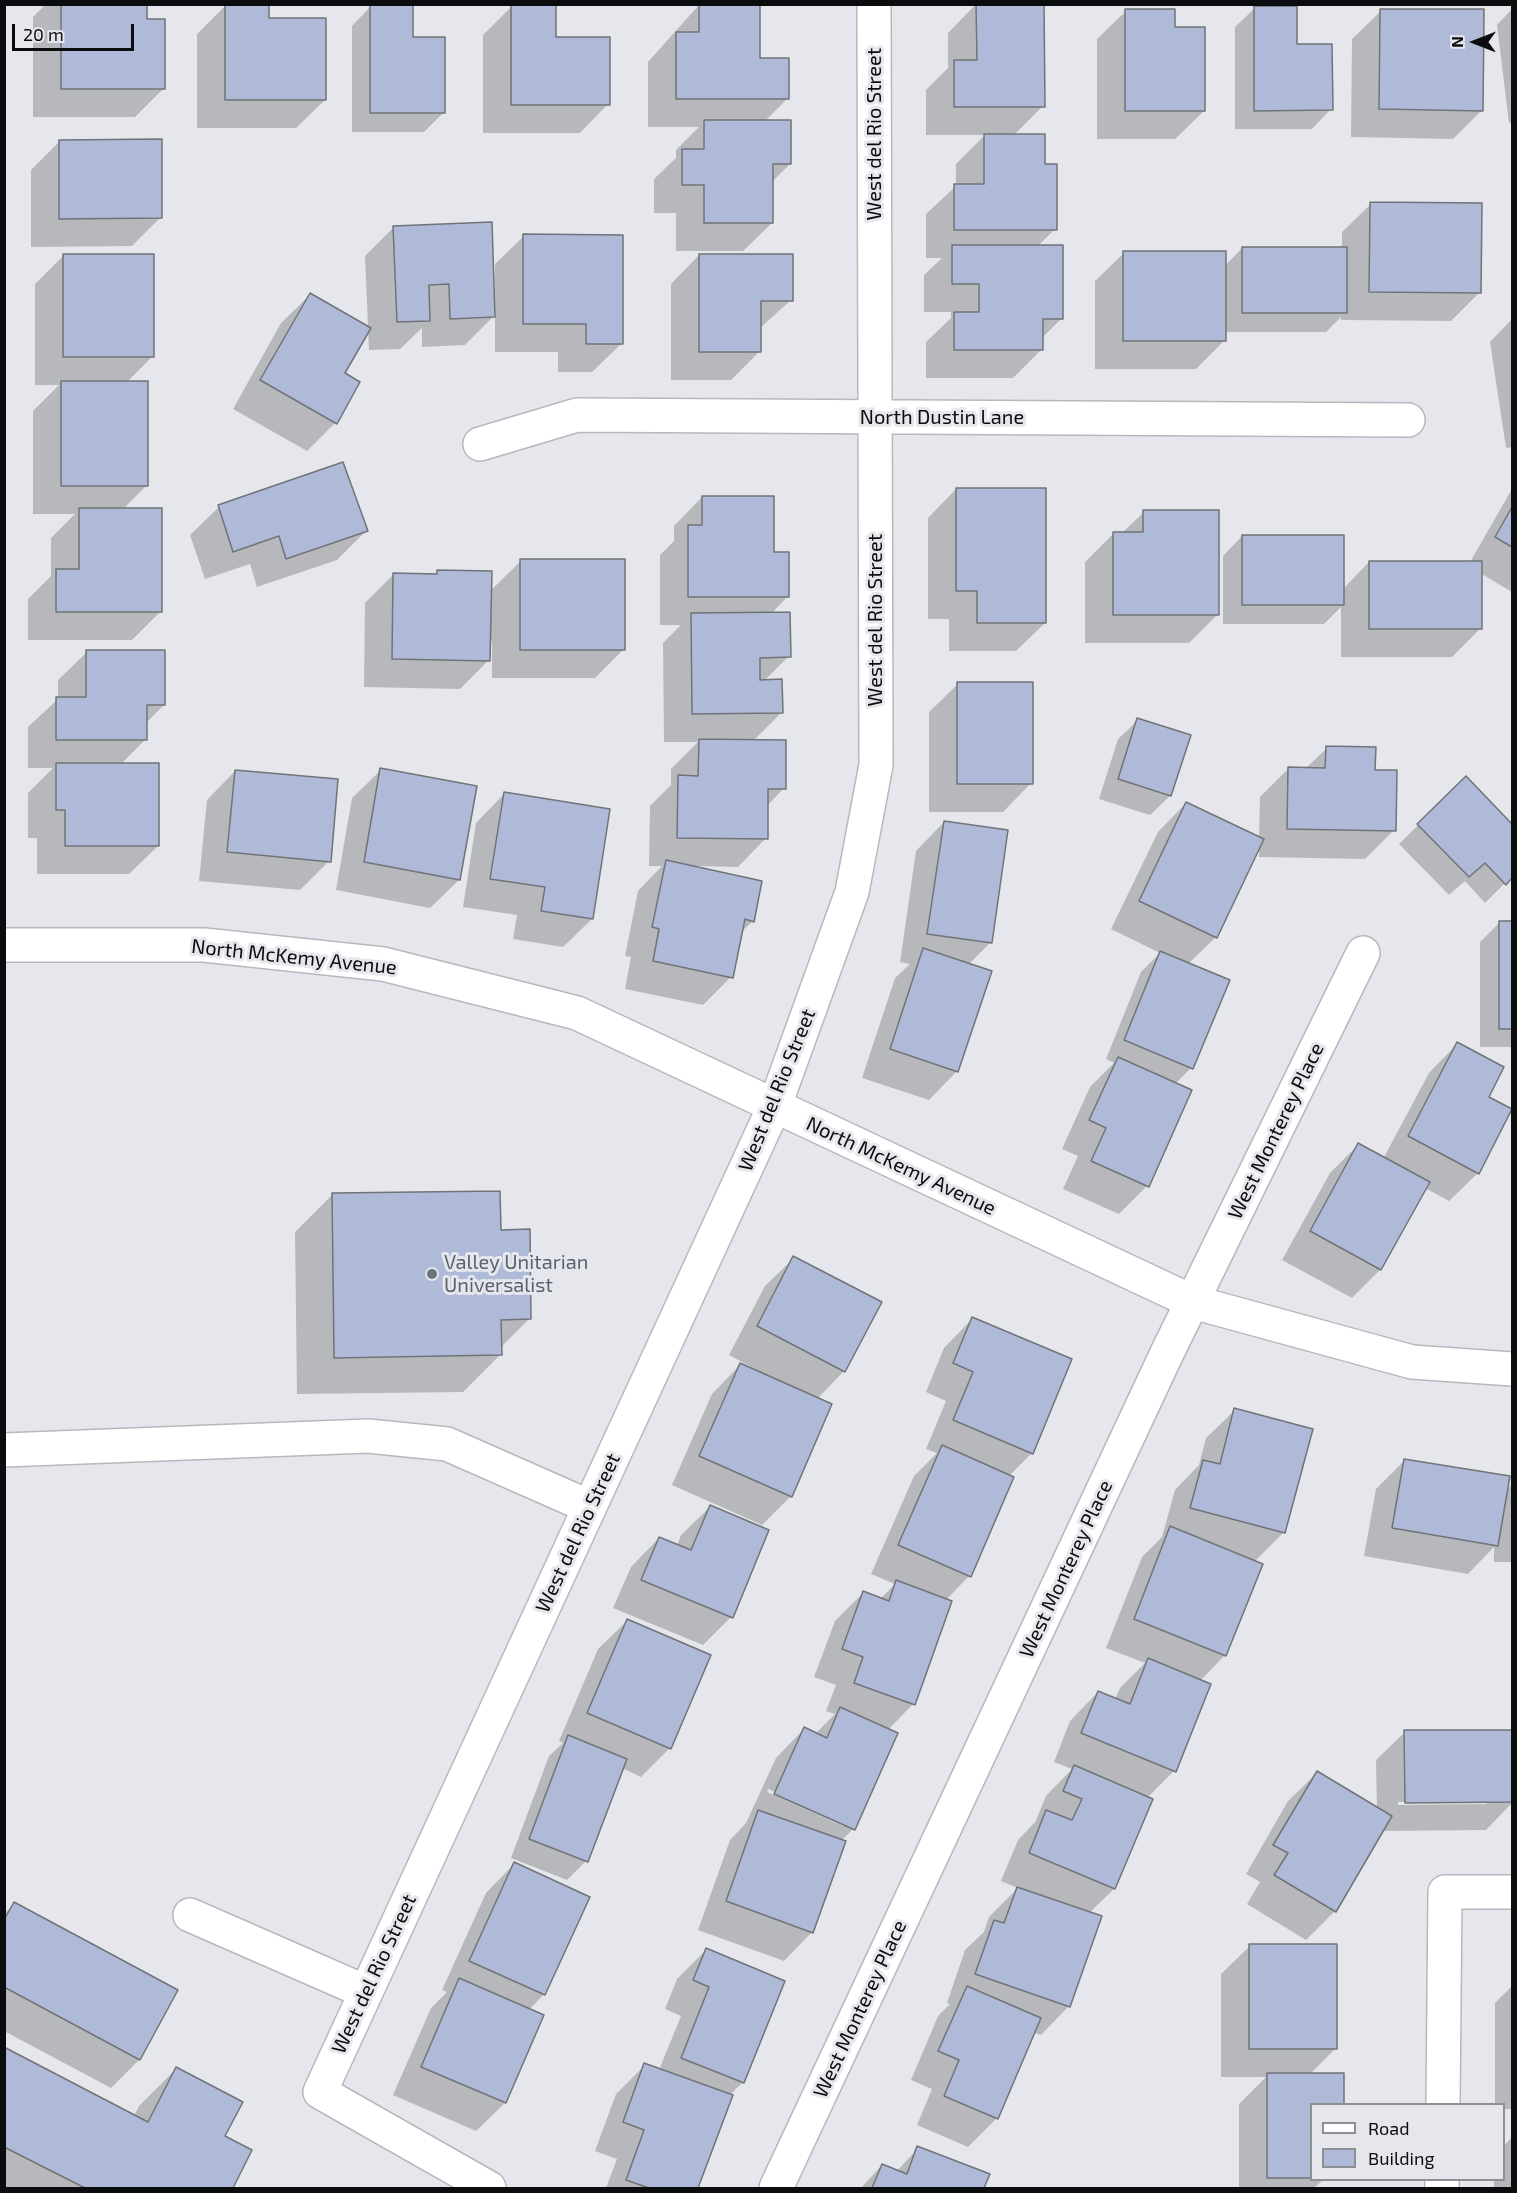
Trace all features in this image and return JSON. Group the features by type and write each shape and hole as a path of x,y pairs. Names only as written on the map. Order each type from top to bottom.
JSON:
{"street":[{"name":"West del Rio Street","path":"489,2188 320,2092 775,1105 852,892 876,765 873,417 874,4"},
{"name":"North Dustin Lane","path":"480,444 577,415 1408,420"},
{"name":"North McKemy Avenue","path":"4,945 204,945 383,964 577,1013 775,1105 813,1126 1192,1302 1412,1362 1512,1369"},
{"name":"West Monterey Place","path":"776,2188 1192,1302 1363,953"},
{"path":"4,1450 368,1436 447,1444 590,1507"},
{"path":"1443,2103 1446,1892 1512,1892"},
{"path":"190,1915 366,1992"}],"building":[{"path":"61,4 147,4 147,19 165,19 165,89 61,89"},
{"path":"225,4 269,4 269,18 326,18 326,100 225,100"},
{"path":"699,4 760,4 760,58 789,58 789,99 676,99 676,32 699,32"},
{"path":"976,4 1044,4 1045,107 954,107 954,60 977,60"},
{"path":"370,5 413,5 413,37 445,37 445,113 370,113"},
{"path":"511,5 556,5 556,37 610,37 610,105 511,105"},
{"path":"1254,6 1297,6 1297,44 1332,44 1333,110 1254,111"},
{"path":"1125,9 1175,9 1175,27 1205,27 1205,111 1125,111"},
{"path":"1380,9 1484,9 1483,111 1379,109"},
{"path":"704,120 791,120 791,164 773,164 773,223 704,223 704,185 682,185 682,149 704,149"},
{"path":"984,134 1045,134 1045,164 1057,164 1057,230 954,230 954,184 984,184"},
{"path":"162,139 162,218 59,219 59,140"},
{"path":"1370,202 1482,203 1481,293 1369,292"},
{"path":"492,222 495,317 450,319 449,284 429,285 430,321 397,322 393,226"},
{"path":"523,234 623,235 623,344 586,344 586,324 523,324"},
{"path":"952,245 1063,245 1063,319 1043,319 1043,350 954,350 954,312 979,312 979,284 952,284"},
{"path":"1242,247 1347,247 1347,313 1242,313"},
{"path":"1123,251 1226,251 1226,341 1123,341"},
{"path":"63,254 154,254 154,357 63,357"},
{"path":"699,254 793,254 793,301 761,301 761,352 699,352"},
{"path":"310,293 371,328 345,373 360,382 337,424 260,380"},
{"path":"61,381 148,381 148,486 61,486"},
{"path":"343,462 368,531 286,559 279,536 233,552 218,505"},
{"path":"956,488 1046,488 1046,623 977,623 977,591 956,591"},
{"path":"702,496 774,496 774,552 789,552 789,597 688,597 688,525 702,525"},
{"path":"1512,507 1512,547 1495,537"},
{"path":"79,508 162,508 162,612 56,612 56,569 79,569"},
{"path":"1143,510 1219,510 1219,615 1113,615 1113,532 1143,532"},
{"path":"1242,535 1344,535 1344,605 1242,605"},
{"path":"520,559 625,559 625,650 520,650"},
{"path":"1369,561 1482,561 1482,629 1369,629"},
{"path":"437,570 492,571 490,661 392,659 393,573 437,574"},
{"path":"790,612 791,657 760,658 760,680 782,679 783,713 692,714 691,613"},
{"path":"86,650 165,650 165,705 147,705 147,740 56,740 56,697 86,697"},
{"path":"957,682 1033,682 1033,784 957,784"},
{"path":"1137,718 1191,735 1171,796 1118,779"},
{"path":"699,739 786,740 786,789 768,789 768,839 677,838 678,775 698,776"},
{"path":"1326,746 1376,747 1375,770 1397,770 1396,831 1287,829 1288,767 1325,768"},
{"path":"56,763 159,763 159,846 65,846 65,810 56,810"},
{"path":"380,768 477,786 460,880 364,862"},
{"path":"235,770 338,779 331,862 227,852"},
{"path":"1466,776 1512,824 1512,878 1506,885 1485,863 1469,877 1417,824"},
{"path":"504,792 610,809 593,919 541,911 545,887 490,879"},
{"path":"1186,802 1264,839 1217,938 1139,901"},
{"path":"944,821 1008,830 992,943 927,934"},
{"path":"666,860 762,881 754,922 745,919 733,978 653,961 659,929 652,927"},
{"path":"1499,921 1512,921 1512,1029 1499,1029"},
{"path":"923,948 992,971 958,1072 890,1049"},
{"path":"1160,951 1230,980 1193,1069 1124,1040"},
{"path":"1457,1042 1504,1067 1489,1097 1512,1109 1479,1174 1408,1136"},
{"path":"1118,1057 1192,1090 1149,1187 1091,1161 1106,1128 1089,1120"},
{"path":"1358,1143 1430,1182 1381,1270 1310,1231"},
{"name":"Valley Unitarian Universalist","path":"500,1191 501,1230 530,1229 531,1319 501,1320 502,1355 334,1358 332,1193"},
{"path":"793,1256 882,1302 845,1372 757,1326"},
{"path":"972,1317 1072,1359 1033,1454 953,1420 973,1372 953,1363"},
{"path":"740,1363 832,1404 792,1497 699,1456"},
{"path":"1234,1408 1313,1429 1285,1533 1190,1508 1203,1460 1220,1464"},
{"path":"942,1445 1014,1477 971,1577 898,1545"},
{"path":"1404,1459 1510,1476 1498,1546 1392,1528"},
{"path":"710,1505 769,1530 733,1618 641,1580 659,1537 691,1550"},
{"path":"1170,1526 1263,1564 1226,1656 1134,1619"},
{"path":"896,1580 952,1601 915,1705 854,1683 863,1657 842,1649 863,1591 889,1601"},
{"path":"627,1619 711,1655 671,1749 587,1713"},
{"path":"1148,1658 1211,1684 1176,1772 1081,1733 1098,1691 1130,1704"},
{"path":"840,1707 898,1733 855,1830 774,1794 804,1727 827,1738"},
{"path":"1404,1730 1512,1730 1512,1802 1405,1803"},
{"path":"568,1735 627,1759 588,1862 529,1839"},
{"path":"1074,1765 1153,1799 1115,1889 1029,1853 1046,1810 1072,1820 1082,1799 1063,1791"},
{"path":"1317,1771 1392,1816 1336,1912 1274,1875 1288,1853 1273,1845"},
{"path":"758,1810 846,1841 813,1933 726,1901"},
{"path":"514,1862 590,1897 545,1995 469,1961"},
{"path":"1017,1887 1102,1916 1070,2007 975,1974 994,1920 1004,1923"},
{"path":"14,1902 178,1990 140,2060 4,1987 4,1920"},
{"path":"1249,1944 1337,1944 1337,2049 1249,2049"},
{"path":"706,1948 785,1981 744,2083 681,2058 709,1987 693,1980"},
{"path":"459,1978 544,2015 506,2103 421,2067"},
{"path":"967,1986 1041,2018 998,2119 944,2096 959,2060 938,2051"},
{"path":"4,2047 148,2122 176,2067 243,2102 225,2136 252,2150 233,2188 85,2188 4,2147"},
{"path":"644,2063 733,2095 698,2188 649,2188 626,2180 644,2130 623,2122"},
{"path":"1267,2073 1344,2073 1344,2103 1310,2103 1310,2178 1267,2178"},
{"path":"917,2146 990,2174 984,2188 872,2188 882,2164 907,2174"}],"place":[{"name":"Valley Unitarian Universalist","path":"432,1274"}]}
